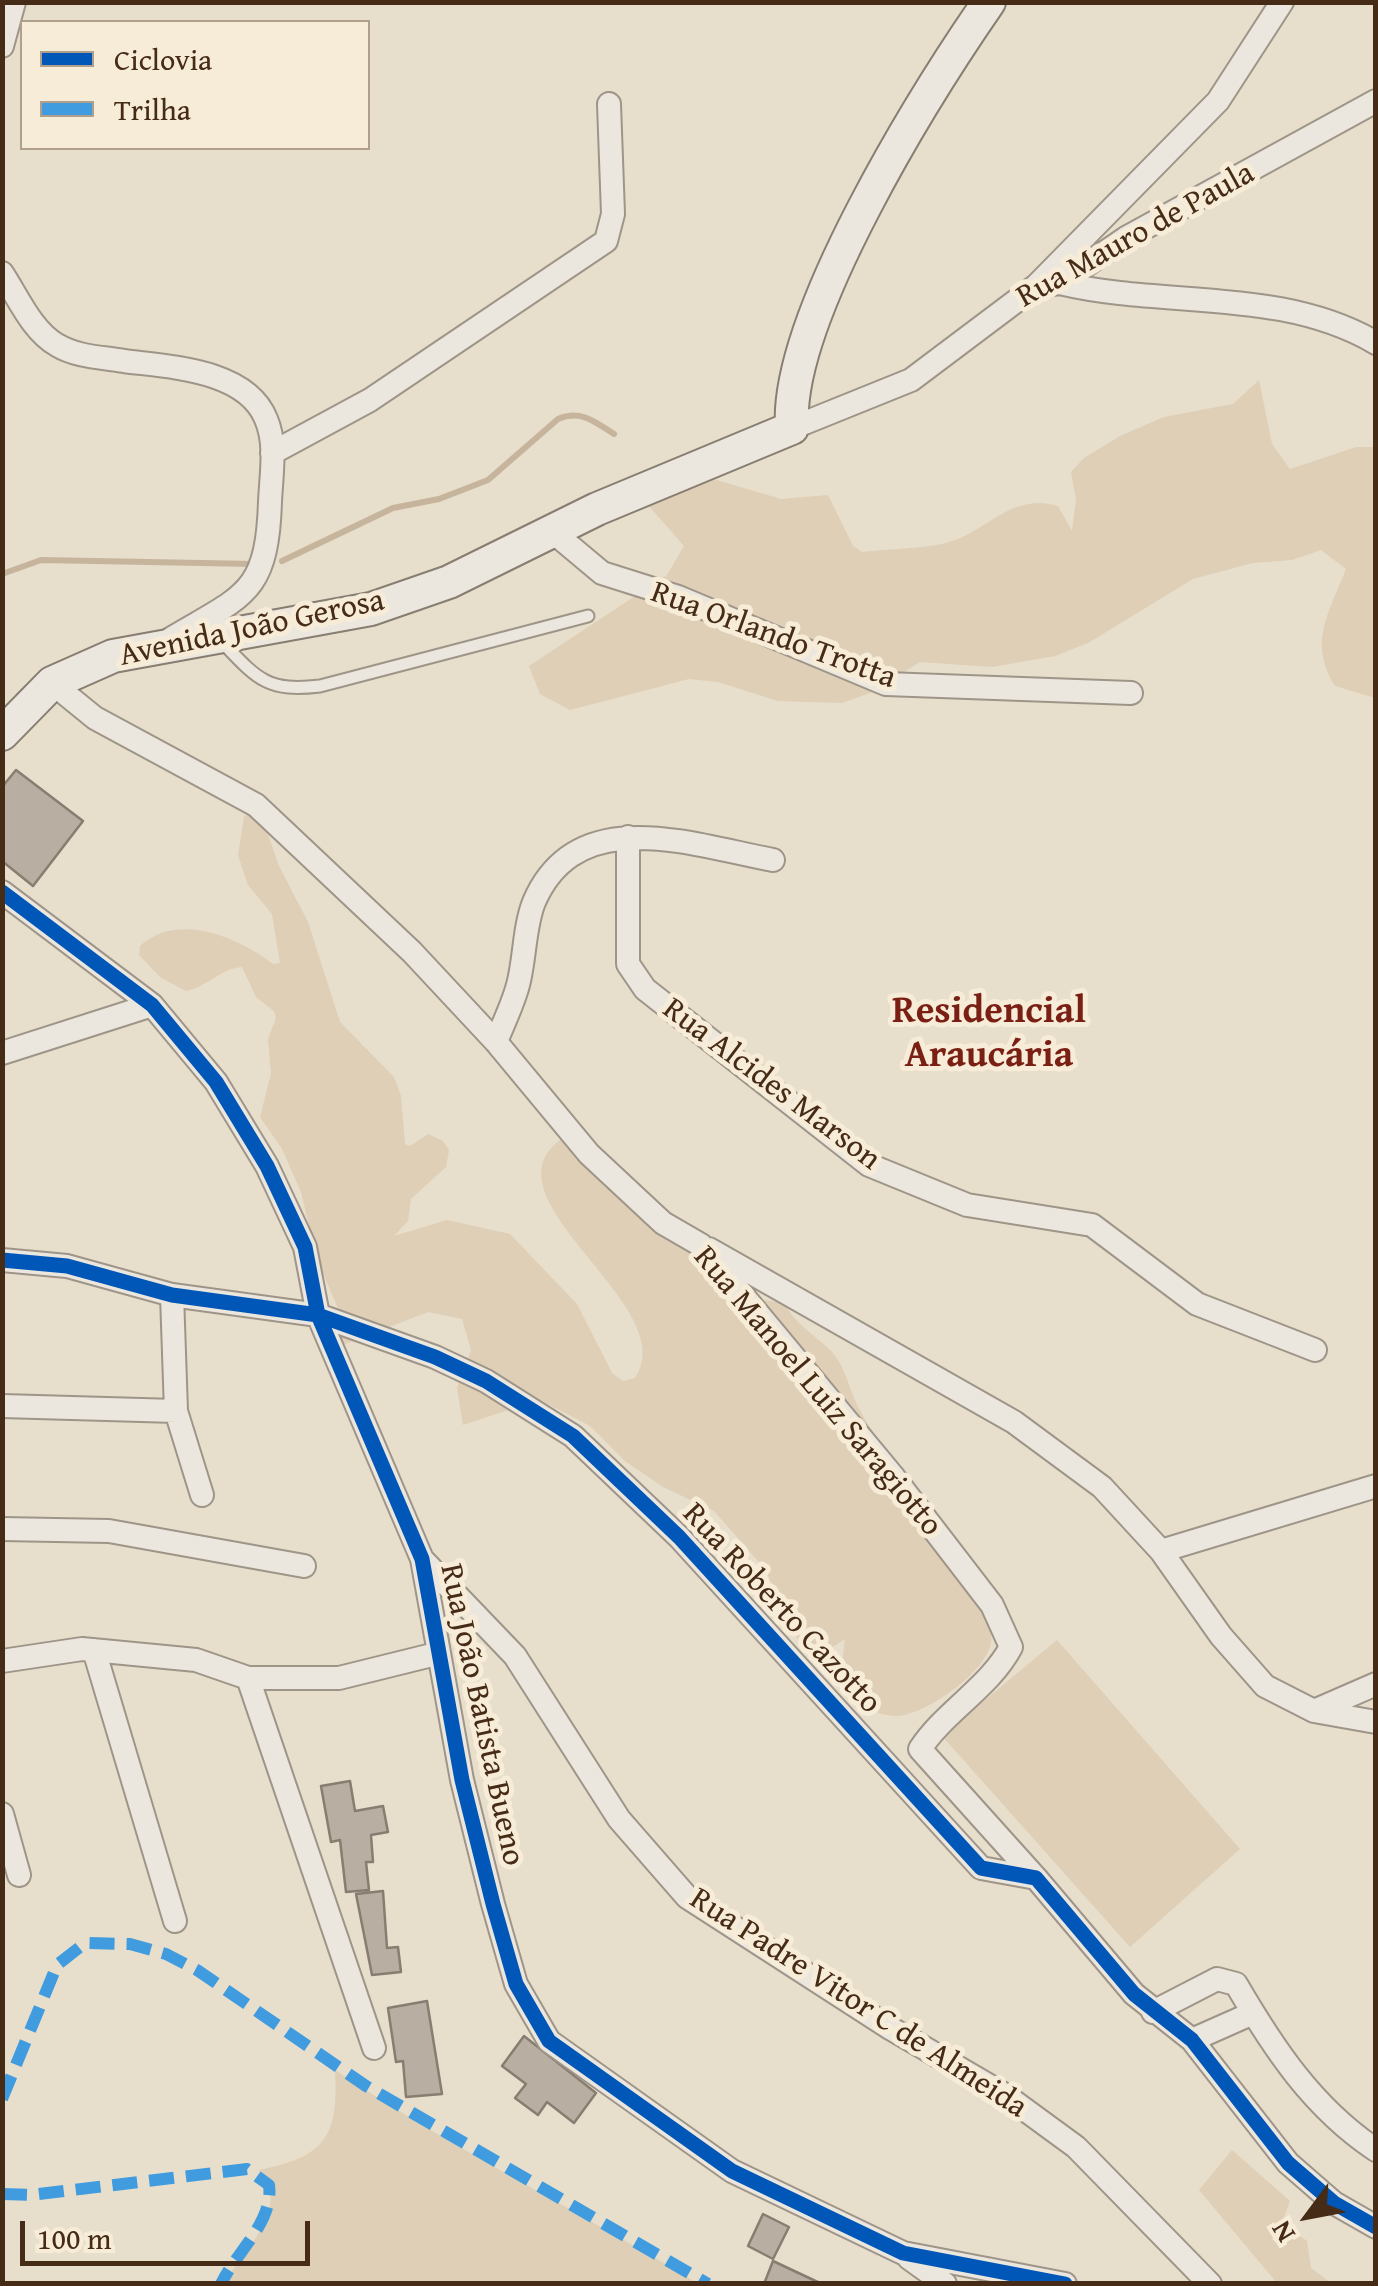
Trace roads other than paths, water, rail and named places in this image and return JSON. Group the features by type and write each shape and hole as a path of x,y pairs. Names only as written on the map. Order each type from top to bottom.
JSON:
{"main road":[{"path":"792,428 791,412 804,361 840,258 934,80 988,2"},
{"name":"Avenida João Gerosa","path":"2,734 52,683 113,656 371,608 449,582 792,428"}],"street":[{"path":"2,46 14,2"},
{"path":"1048,285 1218,101 1282,2"},
{"name":"Rua Mauro de Paula","path":"792,428 911,380 1048,285 1126,238 1376,101"},
{"path":"272,453 370,400 606,241 613,214 610,104"},
{"path":"2,273 40,331 56,344 78,354 179,368 223,381 248,394 266,418 272,453 269,538 255,583 156,648"},
{"path":"1048,285 1112,296 1308,312 1347,326 1376,343"},
{"name":"Rua Orlando Trotta","path":"554,532 602,573 678,596 886,684 1131,693"},
{"name":"Rua Manoel Luiz Saragiotto","path":"52,683 94,718 256,804 412,952 496,1042 589,1154 663,1223 701,1245 892,1475 992,1605 1010,1647 1002,1663 947,1714 920,1749"},
{"path":"496,1042 517,987 534,904 550,876 576,852 600,839 628,837 773,860"},
{"name":"Rua Alcides Marson","path":"628,837 628,964 645,989 869,1165 967,1205 1092,1225 1197,1304 1316,1350"},
{"name":"Rua João Batista Bueno","path":"2,892 152,1005 216,1082 267,1166 305,1246 318,1315 422,1559 436,1654 462,1780 516,1984 549,2042 732,2171 902,2253 1064,2284"},
{"path":"2,1053 152,1005"},
{"path":"701,1245 776,1283 1014,1422 1102,1487 1161,1551 1222,1636 1265,1686 1314,1711 1376,1722"},
{"name":"Rua Roberto Cazotto","path":"2,1260 67,1266 172,1295 318,1315 452,1365 573,1436 680,1537 981,1868 1036,1878"},
{"path":"172,1295 176,1411 202,1496"},
{"path":"2,1406 176,1411"},
{"path":"1161,1551 1376,1486"},
{"path":"2,1529 110,1531 304,1566"},
{"name":"Rua Padre Vitor C de Almeida","path":"422,1559 515,1656 619,1819 687,1897 890,2028 1005,2095 1076,2146 1210,2284"},
{"path":"2,1662 94,1650 196,1660 248,1678 339,1678 436,1654"},
{"path":"94,1650 175,1921"},
{"path":"248,1678 374,2048"},
{"path":"1314,1711 1376,1684"},
{"path":"867,1742 920,1749 1153,2012 1192,2040 1288,2163 1334,2203 1376,2227"},
{"path":"2,1814 19,1874"},
{"path":"1153,2012 1217,1979 1236,1984 1310,2096 1337,2124 1376,2150"},
{"path":"1192,2040 1253,2013"},
{"path":"902,2253 944,2284"}],"lane":[{"path":"218,638 259,677 282,690 320,686 588,616"}],"waterway":[{"path":"282,561 393,508 439,499 488,480 558,419 581,416 614,434"},
{"path":"2,574 41,560 255,564"}],"district":[{"name":"Residencial Araucária","path":"989,1034"}]}
